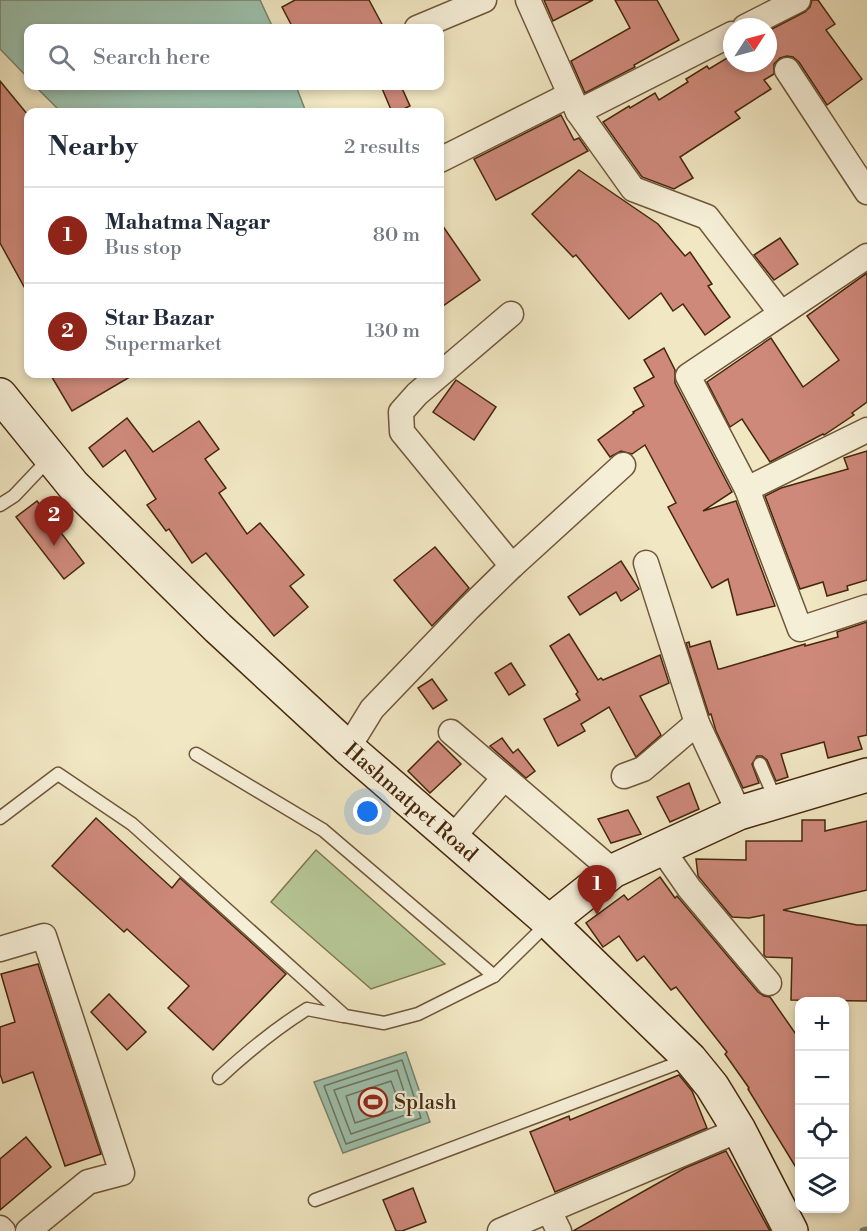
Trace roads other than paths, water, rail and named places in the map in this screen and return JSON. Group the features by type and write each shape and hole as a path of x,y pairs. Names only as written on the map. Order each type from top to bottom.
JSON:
{"main road":[{"name":"Hashmatpet Road","path":"0,395 73,485 218,628 348,747 549,922 690,1059 712,1086 739,1130 791,1231"},
{"path":"549,922 613,871 739,813 867,775"}],"street":[{"path":"427,24 484,0"},
{"path":"528,0 574,104 633,189 707,217 780,312"},
{"path":"763,18 798,0"},
{"path":"444,158 723,38"},
{"path":"788,70 867,192"},
{"path":"867,256 780,312 688,376 747,489 800,629 867,607"},
{"path":"444,371 512,314"},
{"path":"436,378 401,412 402,432 512,566"},
{"path":"747,489 867,430"},
{"path":"348,747 372,709 512,566 623,465"},
{"path":"646,563 697,723 739,813"},
{"path":"624,776 643,769 697,723"},
{"path":"451,732 613,871"},
{"path":"452,838 504,778"},
{"path":"662,849 689,888 769,983"},
{"path":"0,950 44,936 122,1173 88,1182 28,1231"},
{"path":"500,1231 554,1221 739,1130"}],"lane":[{"path":"0,505 14,496 50,457"},
{"path":"196,754 323,830 494,976"},
{"path":"760,764 773,794 786,800"},
{"path":"0,818 58,774 132,824 345,1016"},
{"path":"219,1078 276,1029 307,1009 384,1023 418,1014 494,976 549,922"},
{"path":"315,1200 690,1059"}],"water":[{"path":"0,0 260,0 271,24 24,24 24,74 0,49"},
{"path":"39,90 298,90 304,108 57,108"},
{"name":"Splash","path":"406,1052 430,1122 343,1153 314,1082"}],"waterway":[{"path":"863,1231 867,1230"}],"place":[{"name":"Star Bazar","path":"54,546"},
{"name":"Mahatma Nagar","path":"597,915"},
{"name":"Splash","path":"373,1102"}]}
